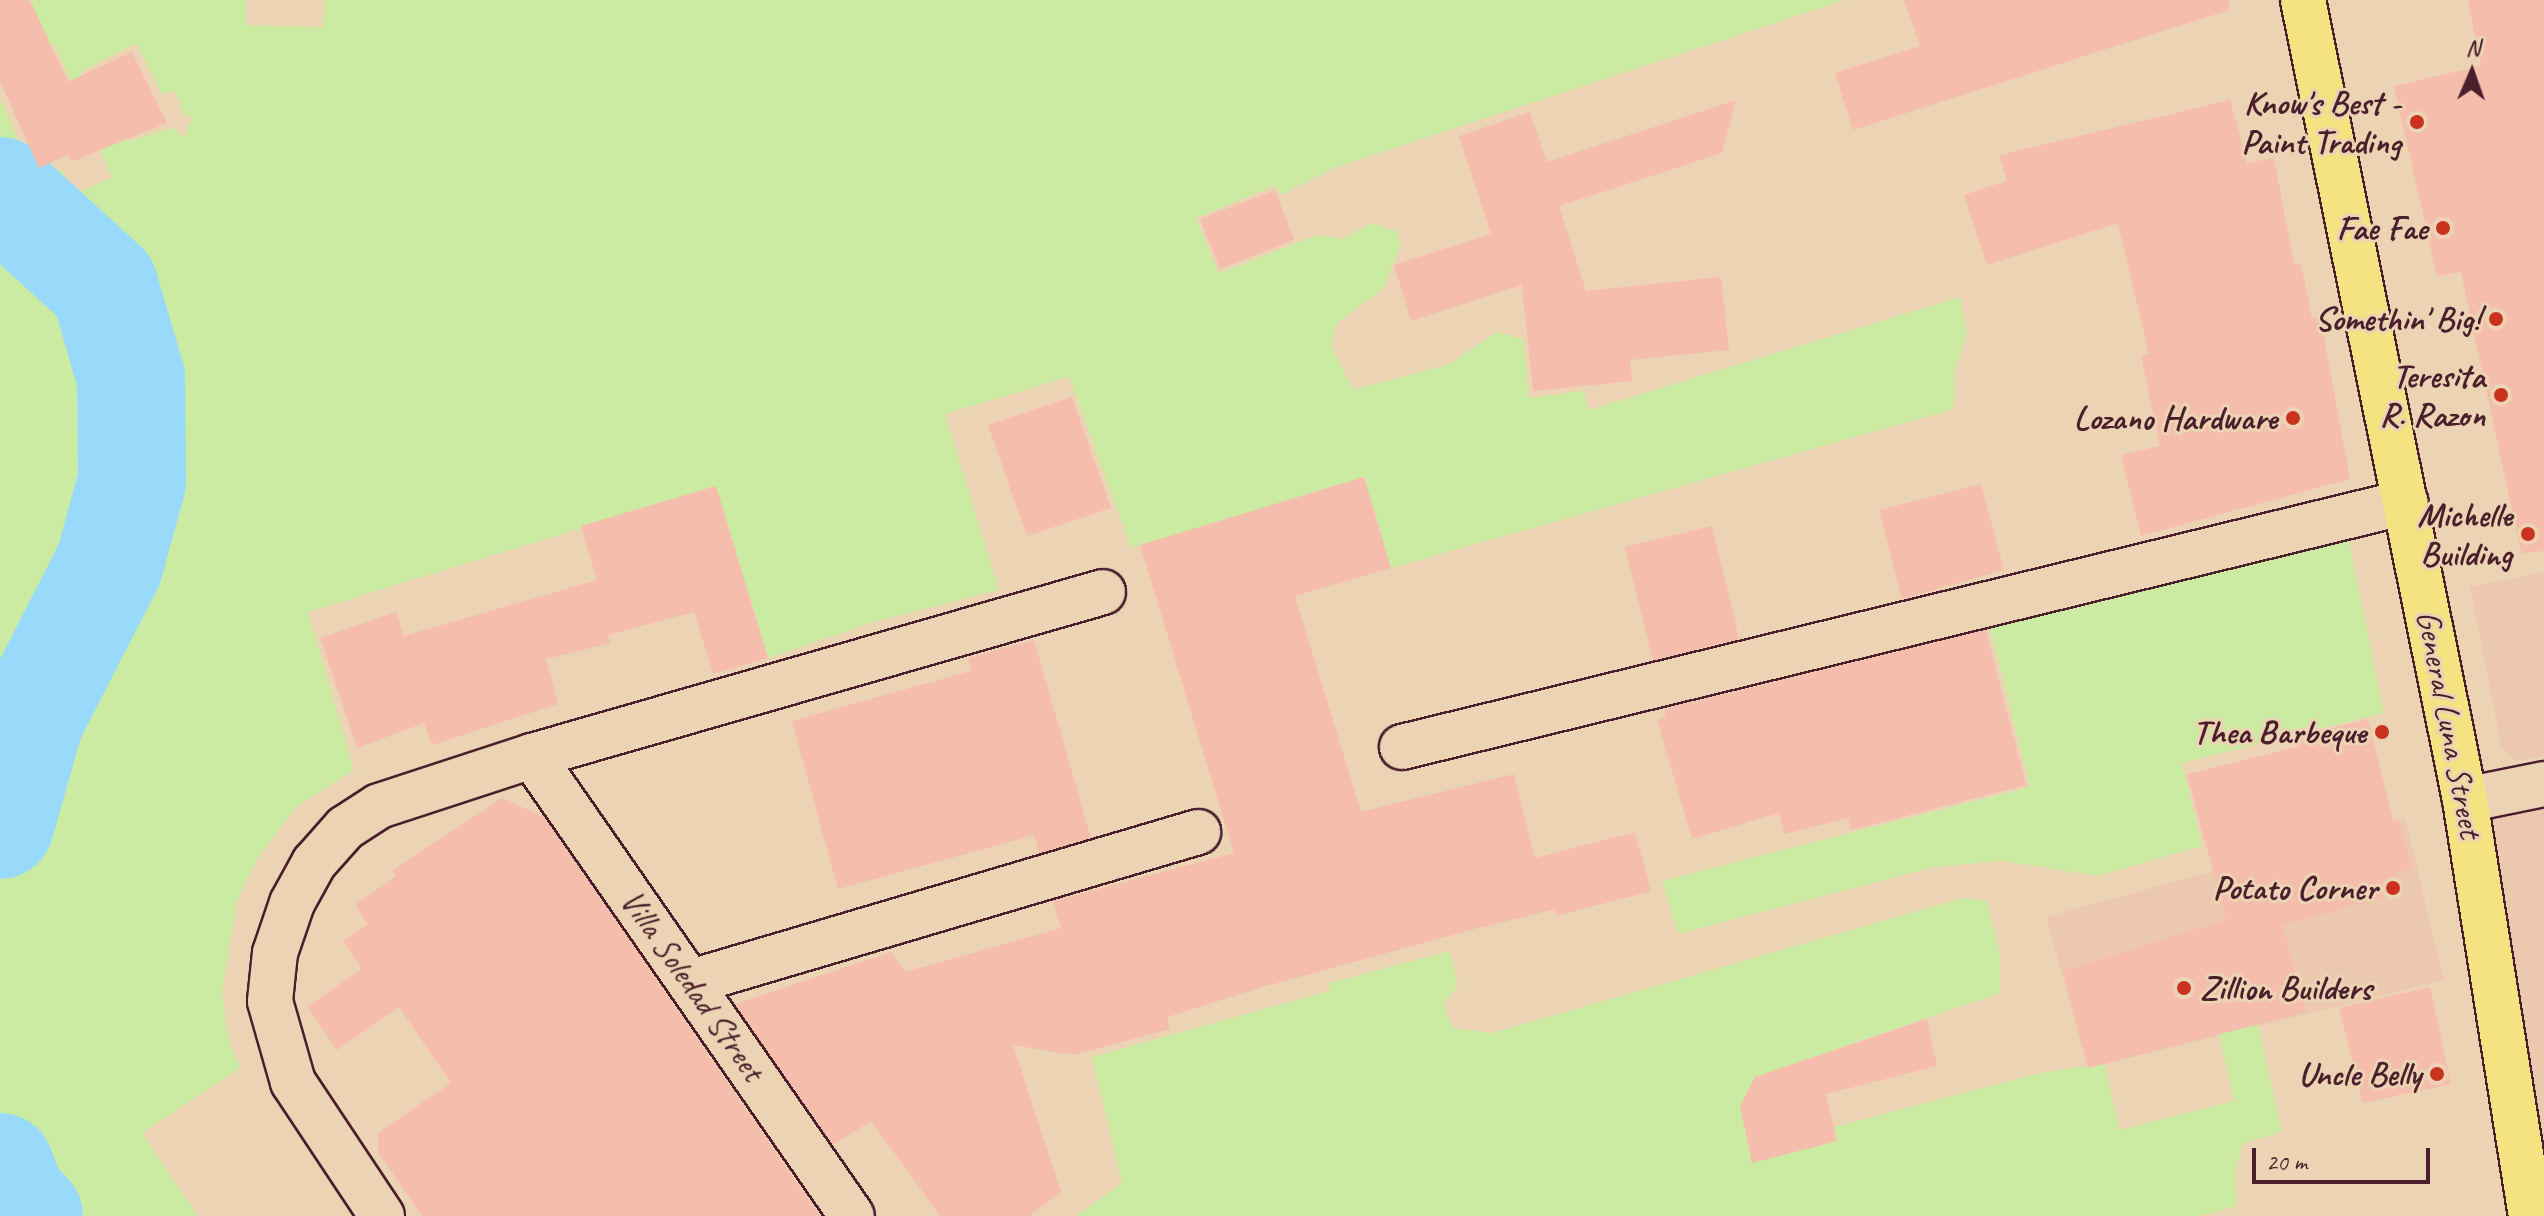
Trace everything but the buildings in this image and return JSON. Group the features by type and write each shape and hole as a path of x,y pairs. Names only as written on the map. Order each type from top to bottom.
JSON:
{"main road":[{"name":"General Luna Street","path":"2303,0 2465,800 2531,1216"}],"street":[{"path":"1402,747 2406,502"},
{"path":"382,1216 293,1082 270,1001 275,953 314,863 345,828 379,806 532,756 1103,592"},
{"name":"Villa Soledad Street","path":"532,756 852,1216"},
{"path":"2465,800 2544,784"},
{"path":"691,982 1198,832"}],"shaded area":[{"path":"2544,572 2544,756 2515,761 2501,745 2470,587"},
{"path":"2544,787 2544,1216 2467,802"},
{"path":"2405,818 2444,980 2088,1068 2046,917"}],"green space":[{"path":"27,0 246,0 246,25 323,27 325,0 1845,0 1337,167 1281,195 1276,185 1196,218 1219,273 1317,235 1343,239 1371,223 1397,231 1401,244 1383,289 1337,323 1331,345 1353,390 1449,364 1497,332 1523,339 1529,398 1584,391 1589,410 1960,297 1967,333 1955,371 1954,409 1391,568 1364,477 1131,548 1069,377 945,414 999,590 881,620 768,658 716,487 308,612 354,770 297,806 256,860 237,902 222,993 228,1036 240,1068 142,1133 198,1216 0,1216 0,98 34,177 61,169 77,193 112,177 55,45 0,68 0,11","holes":["136,43 162,94 175,91 185,117 194,114 183,138 173,127 130,141 121,118 107,125 81,72"]},
{"path":"2349,540 2384,713 2182,763 2202,846 2097,876 2004,861 1934,867 1678,934 1662,881 2030,787 1990,627"},
{"path":"1963,898 1987,901 2000,955 2000,993 1755,1077 1740,1106 1752,1163 1837,1141 1834,1127 2044,1072 2104,1064 2120,1130 2234,1101 2219,1034 2258,1025 2282,1131 2242,1144 2235,1177 2237,1206 2200,1216 1076,1216 1122,1183 1092,1057 1329,991 1329,983 1450,951 1458,986 1444,1003 1453,1028 1492,1033"}],"waterway":[{"path":"0,191 104,286 131,377 132,481 109,565 30,719 0,825"},
{"path":"0,1167 12,1198 29,1216"}],"place":[{"name":"Know's Best - Paint Trading","path":"2417,122"},
{"name":"Fae Fae","path":"2443,228"},
{"name":"Somethin' Big!","path":"2496,319"},
{"name":"Teresita R. Razon","path":"2501,395"},
{"name":"Lozano Hardware","path":"2293,418"},
{"name":"Michelle Building","path":"2528,534"},
{"name":"Thea Barbeque","path":"2382,732"},
{"name":"Potato Corner","path":"2393,888"},
{"name":"Zillion Builders","path":"2184,988"},
{"name":"Uncle Belly","path":"2437,1074"}]}
